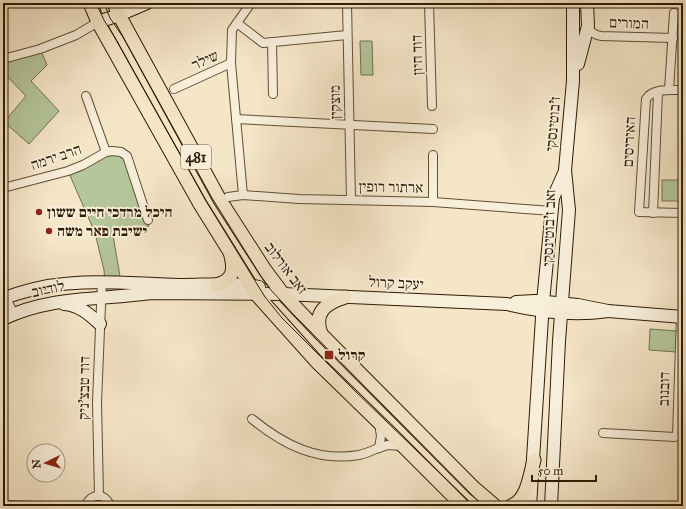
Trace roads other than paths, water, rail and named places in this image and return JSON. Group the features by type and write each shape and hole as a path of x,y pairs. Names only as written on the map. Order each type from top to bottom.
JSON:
{"main road":[{"name":"481","path":"90,3 98,22 200,204 253,290 316,361 404,446 463,506"},
{"path":"98,22 116,9 147,3"},
{"path":"573,3 573,81"},
{"path":"573,81 588,26 587,3"},
{"name":"זאב אורלוב","path":"116,9 220,200 265,270 283,294 474,488 496,506"},
{"name":"ז'בוטינסקי","path":"565,170 573,81"},
{"name":"זאב ז'בוטינסקי","path":"530,506 543,306 553,198 565,170"},
{"name":"זאב ז'בוטינסקי","path":"551,506 561,308 569,210 565,170"},
{"path":"216,285 225,282 232,273 233,264 228,249"},
{"name":"יעקב קרול","path":"102,281 216,285 253,290"},
{"name":"לודיוב","path":"4,296 42,287 102,281"},
{"name":"יעקב קרול","path":"102,298 151,293 270,290 283,294 507,304 529,309 543,306 561,308"},
{"path":"321,334 318,326 319,317 325,307 332,302 345,297"},
{"name":"לודיוב","path":"8,317 51,303 102,298"},
{"path":"51,303 66,304 78,307 87,312 100,324"},
{"path":"561,308 588,307 608,312"},
{"path":"561,308 584,313 608,312 682,317"},
{"path":"559,341 566,326 584,313"},
{"path":"511,506 518,502 526,489 534,460"},
{"path":"533,474 534,493 539,506"}],"street":[{"name":"שילר","path":"174,89 231,64 232,30 251,3"},
{"name":"מוצקין","path":"347,3 351,200"},
{"name":"דוד חיון","path":"429,3 432,106"},
{"path":"668,90 674,13"},
{"path":"3,59 40,49 76,35 98,22"},
{"path":"237,23 263,43 348,35"},
{"name":"המורים","path":"588,26 592,33 601,36 673,38"},
{"path":"272,42 273,94"},
{"path":"231,64 243,195"},
{"path":"681,213 653,213 658,92 683,90"},
{"name":"האיריסים","path":"653,213 639,212 646,99 654,92 658,92"},
{"name":"הרב ירמה","path":"3,188 68,171 83,165 106,152 86,96"},
{"path":"236,119 433,129"},
{"path":"106,152 121,152 127,156 148,220"},
{"path":"433,155 433,202"},
{"name":"ארתור רופין","path":"228,197 243,195 299,199 433,202 552,211"},
{"name":"דוד טבצ'ניק","path":"99,496 97,402 102,281"},
{"path":"4,296 8,317"},
{"name":"דובנוב","path":"603,433 675,437 677,435 680,415 682,317"},
{"path":"252,419 282,441 319,455 338,457 360,455 372,452 388,445 404,446"},
{"path":"378,421 381,430 379,448"},
{"path":"86,506 87,502 91,498 99,496 106,499 110,506"},
{"path":"3,505 37,506"}],"tram line":[{"path":"96,3 104,20 206,201 265,297 282,318 474,506"},
{"path":"104,3 110,18 123,37 212,198 270,289 483,506"}],"place":[{"name":"היכל מרדכי חיים ששון","path":"39,212"},
{"name":"ישיבת פאר משה","path":"49,231"},
{"name":"קרול","path":"329,355"}]}
